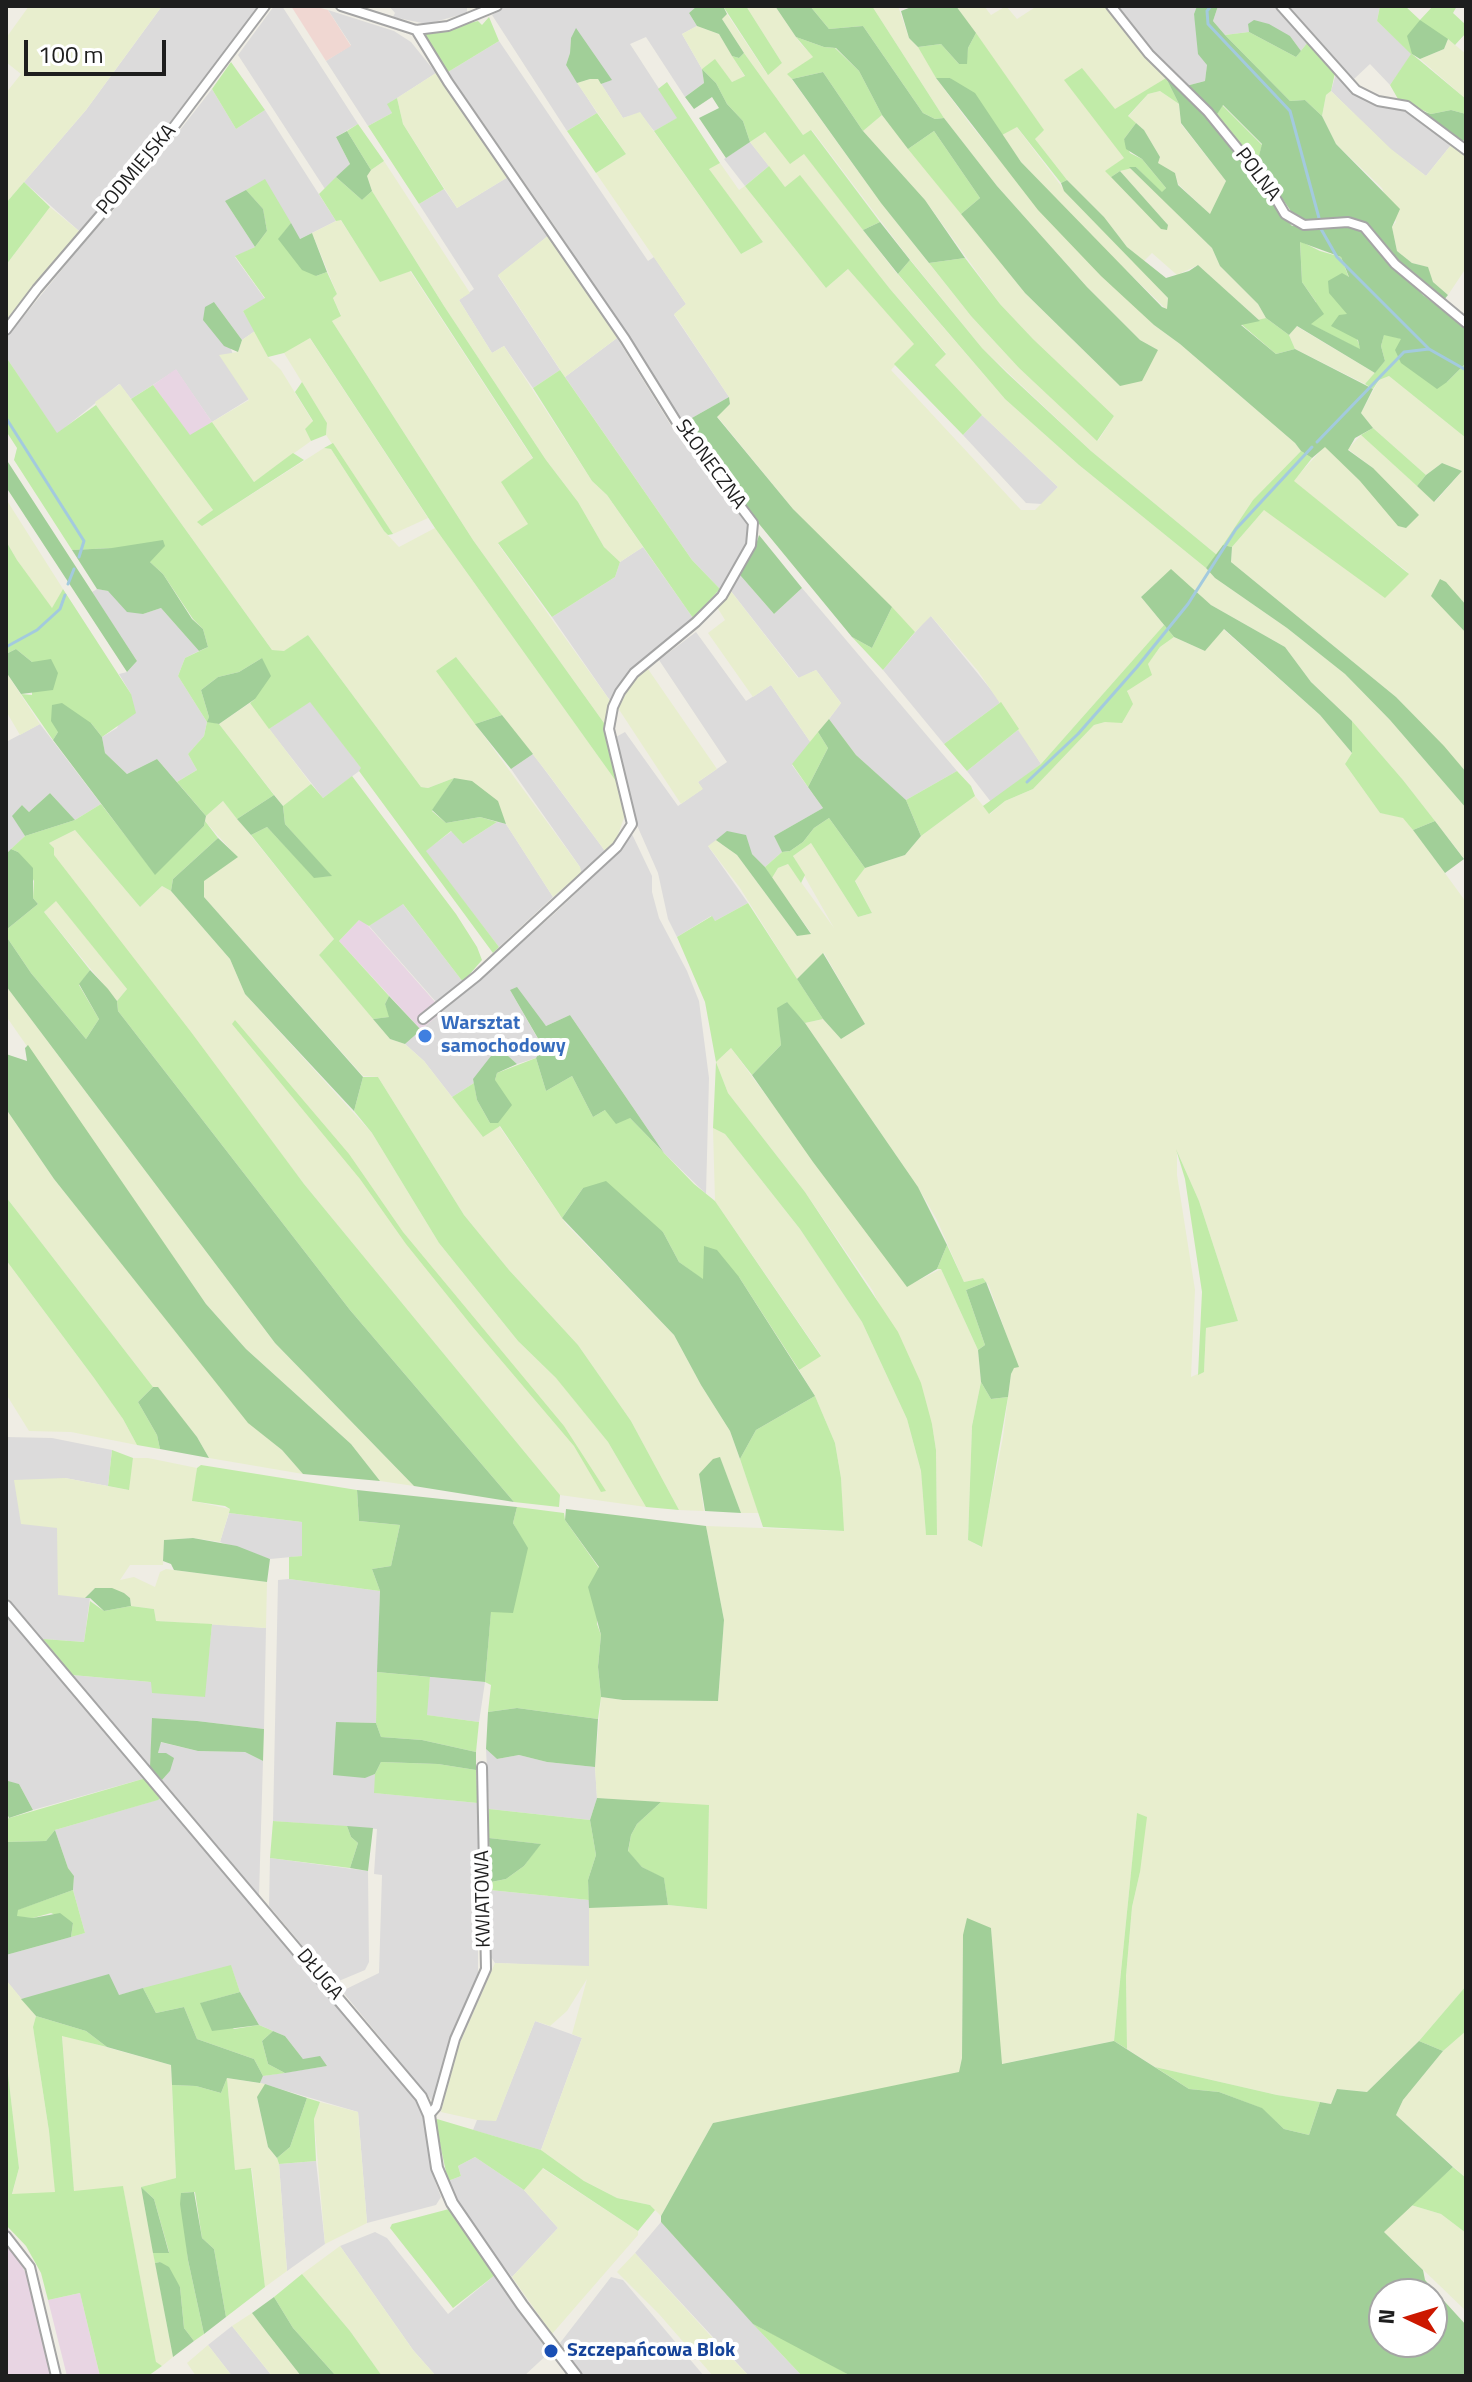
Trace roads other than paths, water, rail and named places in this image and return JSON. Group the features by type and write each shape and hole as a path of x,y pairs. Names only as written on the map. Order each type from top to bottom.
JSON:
{"street":[{"name":"PODMIEJSKA","path":"6,330 37,289 157,149 265,6"},
{"path":"341,6 416,30 448,26 497,6"},
{"name":"POLNA","path":"1111,6 1149,54 1208,112 1269,187 1285,214 1304,225 1348,222 1364,227 1395,264 1466,323"},
{"path":"1281,6 1356,90 1378,101 1407,106 1466,150"},
{"name":"SŁONECZNA","path":"416,30 448,82 625,339 676,421 753,523 751,545 722,596 696,622 634,673 616,699 609,729 632,824 617,847 477,976 423,1019"},
{"name":"DŁUGA","path":"6,1606 421,2097 429,2115 437,2168 452,2203 576,2376"},
{"name":"KWIATOWA","path":"429,2115 436,2107 455,2039 486,1969 482,1767"},
{"path":"6,2236 30,2267 56,2376"}],"waterway":[{"path":"1211,6 1207,11 1208,24 1290,111 1319,218"},
{"path":"1321,229 1337,257 1429,349 1466,370"},
{"path":"1317,442 1404,352 1429,349"},
{"path":"6,418 84,541 79,557"},
{"path":"1027,782 1078,734 1137,667 1188,604 1236,529 1312,447"},
{"path":"68,584 74,569"},
{"path":"6,647 37,630 60,609 65,595"}],"place":[{"name":"Warsztat samochodowy","path":"425,1036"},
{"name":"Szczepańcowa Blok","path":"551,2351"}]}
